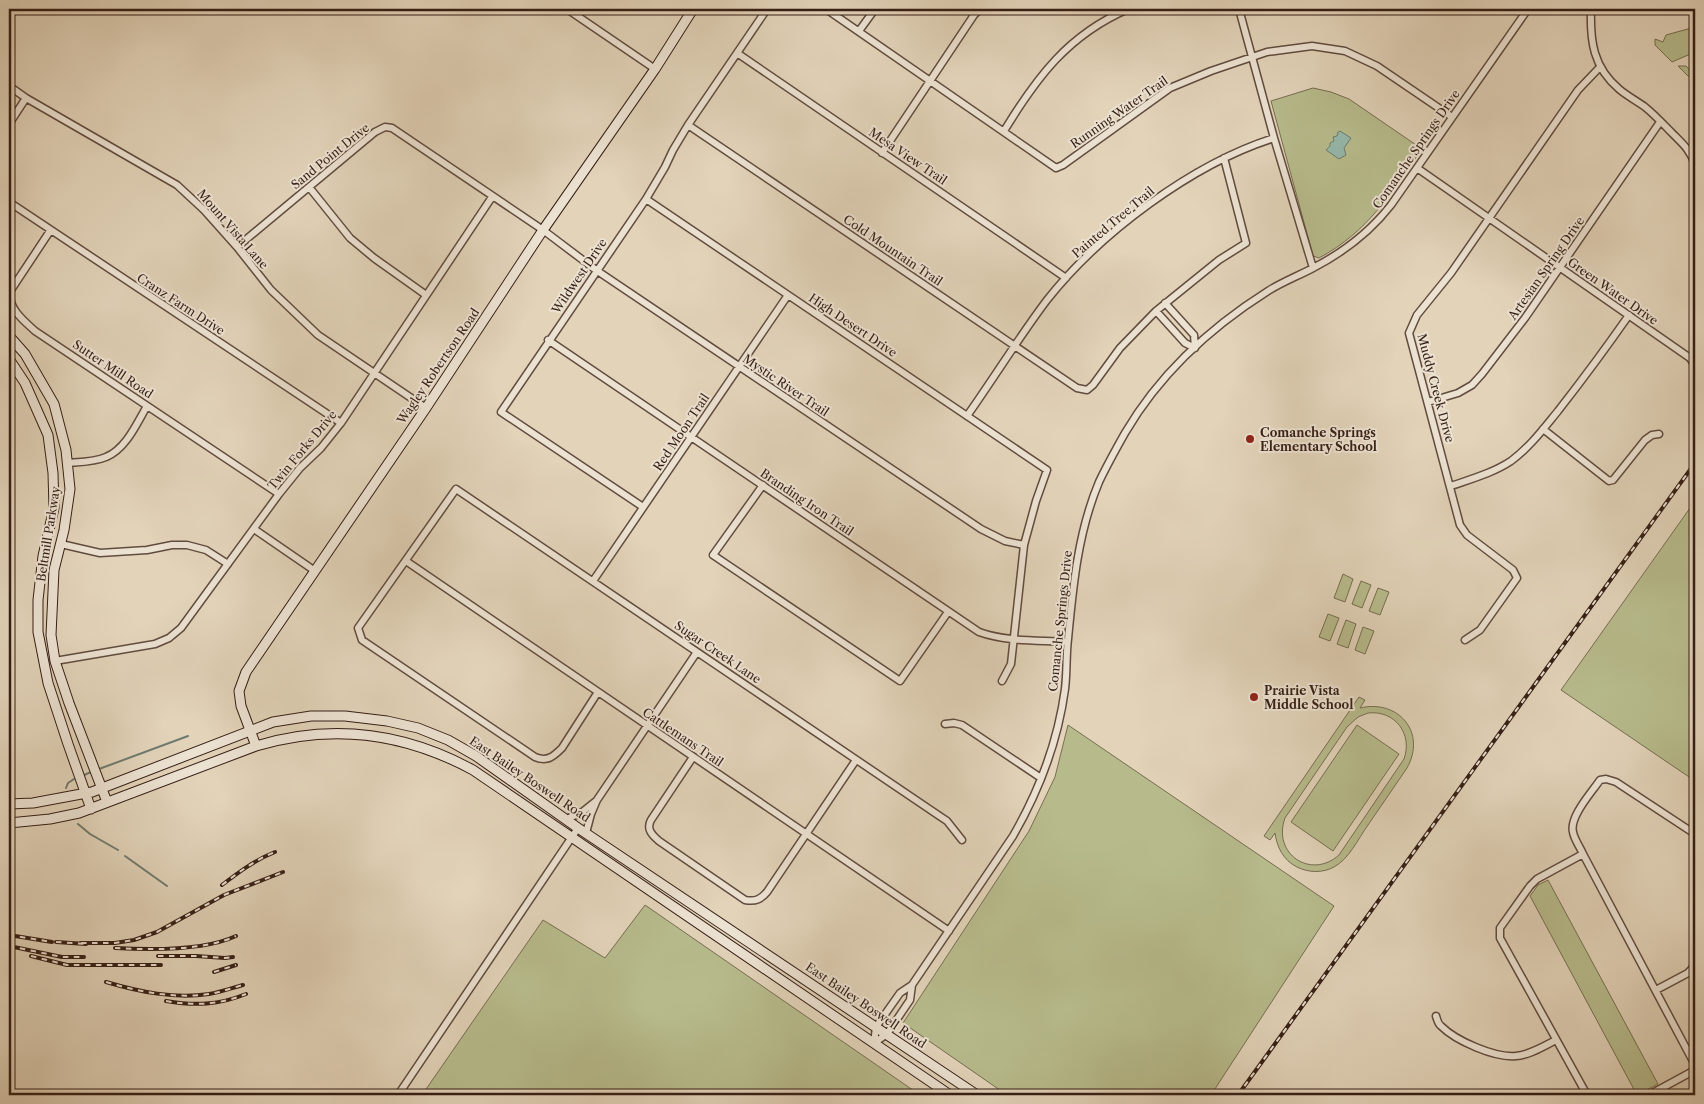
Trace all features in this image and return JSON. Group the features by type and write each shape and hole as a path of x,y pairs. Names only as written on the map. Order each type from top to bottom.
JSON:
{"main road":[{"name":"Wagley Robertson Road","path":"256,746 241,706 239,691 246,672 426,408 542,230 655,69 693,9"},
{"name":"Beltmill Parkway","path":"9,336 25,354 54,404 66,450 70,489 61,544 54,570 50,616 51,636 55,661 69,703 107,802"},
{"name":"Beltmill Parkway","path":"9,359 25,383 48,435 52,464 54,508 38,600 38,632 43,662 55,707 92,809"},
{"path":"52,464 68,463"},
{"path":"47,540 61,544"},
{"path":"43,662 55,661"},
{"name":"East Bailey Boswell Road","path":"9,804 33,803 85,793 273,722 311,716 345,716 387,721 418,728 448,740 476,756 582,830 977,1095"},
{"name":"East Bailey Boswell Road","path":"9,823 50,819 92,809 256,746 298,736 341,733 372,735 417,745 473,770 950,1095"}],"street":[{"path":"567,9 655,69"},
{"name":"Wildwest Drive","path":"643,507 501,412 548,340 646,199 666,168 673,150 688,125 767,9"},
{"name":"Running Water Trail","path":"826,9 1056,168 1063,165 1170,88 1267,52 1312,46 1345,51 1376,66 1452,117"},
{"path":"859,31 875,9"},
{"path":"882,152 980,9"},
{"path":"1004,131 1026,96 1052,62 1075,40 1114,15 1128,9"},
{"path":"1239,9 1274,138 1313,268"},
{"name":"Comanche Springs Drive","path":"874,1043 876,1027 900,993 912,985 1013,836 1023,819 1041,778 1053,745 1062,708 1067,642 1078,553 1090,508 1100,481 1122,438 1142,407 1170,371 1223,324 1269,290 1345,250 1371,228 1386,212 1528,9"},
{"path":"1591,9 1591,39 1600,67 1619,89 1645,107 1688,149 1695,165"},
{"name":"Mesa View Trail","path":"737,54 1066,278"},
{"name":"Muddy Creek Drive","path":"1465,640 1480,630 1517,578 1513,570 1467,535 1460,525 1409,333 1410,327 1451,273 1578,90 1600,67"},
{"name":"Mount Vista Lane","path":"9,86 26,98 177,185 204,210 237,247 271,290 318,335 426,408"},
{"path":"9,124 26,98"},
{"name":"Artesian Spring Drive","path":"1428,402 1458,393 1476,380 1518,328 1660,122"},
{"name":"Cold Mountain Trail","path":"688,125 1077,388 1087,390 1093,385 1120,348 1156,311"},
{"name":"Sand Point Drive","path":"237,247 375,132 385,127 392,128 542,230"},
{"name":"Painted Tree Trail","path":"967,416 1047,300 1097,247 1178,184 1202,169 1252,145 1274,138"},
{"path":"1195,348 1185,343 1156,311 1219,260 1246,243 1224,158"},
{"name":"Green Water Drive","path":"1417,168 1690,358 1695,366"},
{"path":"309,187 350,238 374,258 426,295"},
{"name":"Twin Forks Drive","path":"55,661 155,644 169,638 181,628 279,494 341,423 492,197"},
{"name":"High Desert Drive","path":"646,199 1047,470 1024,545"},
{"name":"Cranz Farm Drive","path":"9,202 341,423"},
{"name":"Mystic River Trail","path":"542,230 596,270 981,530 1005,541 1024,545"},
{"name":"Sutter Mill Road","path":"50,231 10,293 11,304 22,319 35,331 279,494"},
{"name":"Red Moon Trail","path":"593,581 788,295"},
{"path":"1166,303 1194,335 1195,348"},
{"path":"1451,486 1487,473 1510,461 1531,443 1591,369 1629,315"},
{"name":"Branding Iron Trail","path":"548,340 979,632 1014,638 1067,642"},
{"path":"68,463 106,457 116,451 148,406"},
{"path":"1543,429 1609,481 1613,480 1645,440 1652,435 1659,434"},
{"path":"762,485 713,555 900,681 948,612"},
{"name":"Sugar Creek Lane","path":"406,561 456,489 941,816 962,840"},
{"path":"254,529 314,571"},
{"path":"61,544 100,553 147,550 172,544 187,545 206,550 228,564"},
{"path":"1002,681 1011,664 1024,545"},
{"path":"406,561 358,628 362,640 542,760 556,755 562,748 598,692"},
{"name":"Cattlemans Trail","path":"406,561 949,931"},
{"path":"398,1095 572,837 582,830 597,800 697,652"},
{"path":"945,724 954,723 962,725 1041,778"},
{"path":"693,757 651,820 649,830 652,836 746,900 757,900 767,892 856,760"},
{"path":"1695,834 1616,782 1606,778 1600,780 1574,817 1572,825 1573,833 1583,854 1695,1065"},
{"path":"566,819 581,813 597,800"},
{"path":"1583,854 1537,879 1530,886 1500,928 1500,938 1587,1095"},
{"path":"1656,990 1688,973 1695,965"},
{"name":"Comanche Springs Drive","path":"874,1043 887,1034 910,1000 912,985"},
{"path":"1436,1016 1439,1025 1453,1035 1484,1051 1500,1055 1517,1056 1530,1053 1556,1040"},
{"path":"1649,1095 1695,1070"}],"green space":[{"path":"1695,27 1695,52 1672,62 1655,45 1655,39 1663,42 1666,35"},
{"path":"1678,66 1686,66 1695,76 1695,83"},
{"path":"1313,88 1349,99 1422,149 1389,196 1365,224 1352,236 1319,258 1313,256 1271,101"},
{"path":"1695,501 1695,781 1561,690"},
{"path":"1343,574 1353,579 1345,602 1334,598"},
{"path":"1361,581 1371,585 1362,608 1352,604"},
{"path":"1378,588 1389,592 1380,615 1369,611"},
{"path":"1328,614 1339,618 1330,641 1319,637"},
{"path":"1346,620 1356,624 1348,648 1337,644"},
{"path":"1363,627 1374,631 1365,654 1355,650"},
{"path":"1359,697 1365,700 1360,708 1374,707 1386,709 1397,714 1405,721 1411,731 1413,742 1412,755 1407,768 1344,859 1330,869 1311,871 1302,869 1284,857 1277,843 1275,833 1270,840 1264,836","holes":["1368,713 1378,713 1394,720 1404,733 1406,741 1404,759 1339,855 1328,862 1317,865 1306,864 1289,852 1284,842 1282,831 1285,818 1347,727 1358,717"]},
{"path":"1068,725 1334,906 1211,1095 1007,1095 903,1023 1029,831 1055,777"},
{"path":"1357,725 1399,754 1333,851 1291,822"},
{"path":"1548,880 1658,1084 1637,1095 1530,896 1538,885"},
{"path":"645,905 920,1095 422,1095 543,920 605,958"}],"shaded area":[{"path":"1340,131 1351,138 1344,148 1346,155 1339,159 1326,150 1330,143 1334,141 1333,137 1337,136"}],"waterway":[{"path":"99,769 188,736"},
{"path":"82,776 91,772"},
{"path":"66,788 68,783 74,779"},
{"path":"78,824 90,834 118,850"},
{"path":"125,856 167,886"}],"railway":[{"path":"1238,1095 1695,463"},
{"path":"222,885 241,871 275,852"},
{"path":"81,943 115,943 134,940 157,932 224,895 283,872"},
{"path":"9,935 52,942"},
{"path":"115,948 161,949 193,947 223,941 236,936"},
{"path":"56,942 86,944"},
{"path":"9,946 62,957 84,957"},
{"path":"31,956 67,965 161,965"},
{"path":"158,956 233,957"},
{"path":"214,972 236,965"},
{"path":"106,982 144,992 183,996 209,994 243,985"},
{"path":"166,1001 207,1004 246,994"}],"place":[{"name":"Comanche Springs Elementary School","path":"1250,439"},
{"name":"Prairie Vista Middle School","path":"1254,697"}]}
